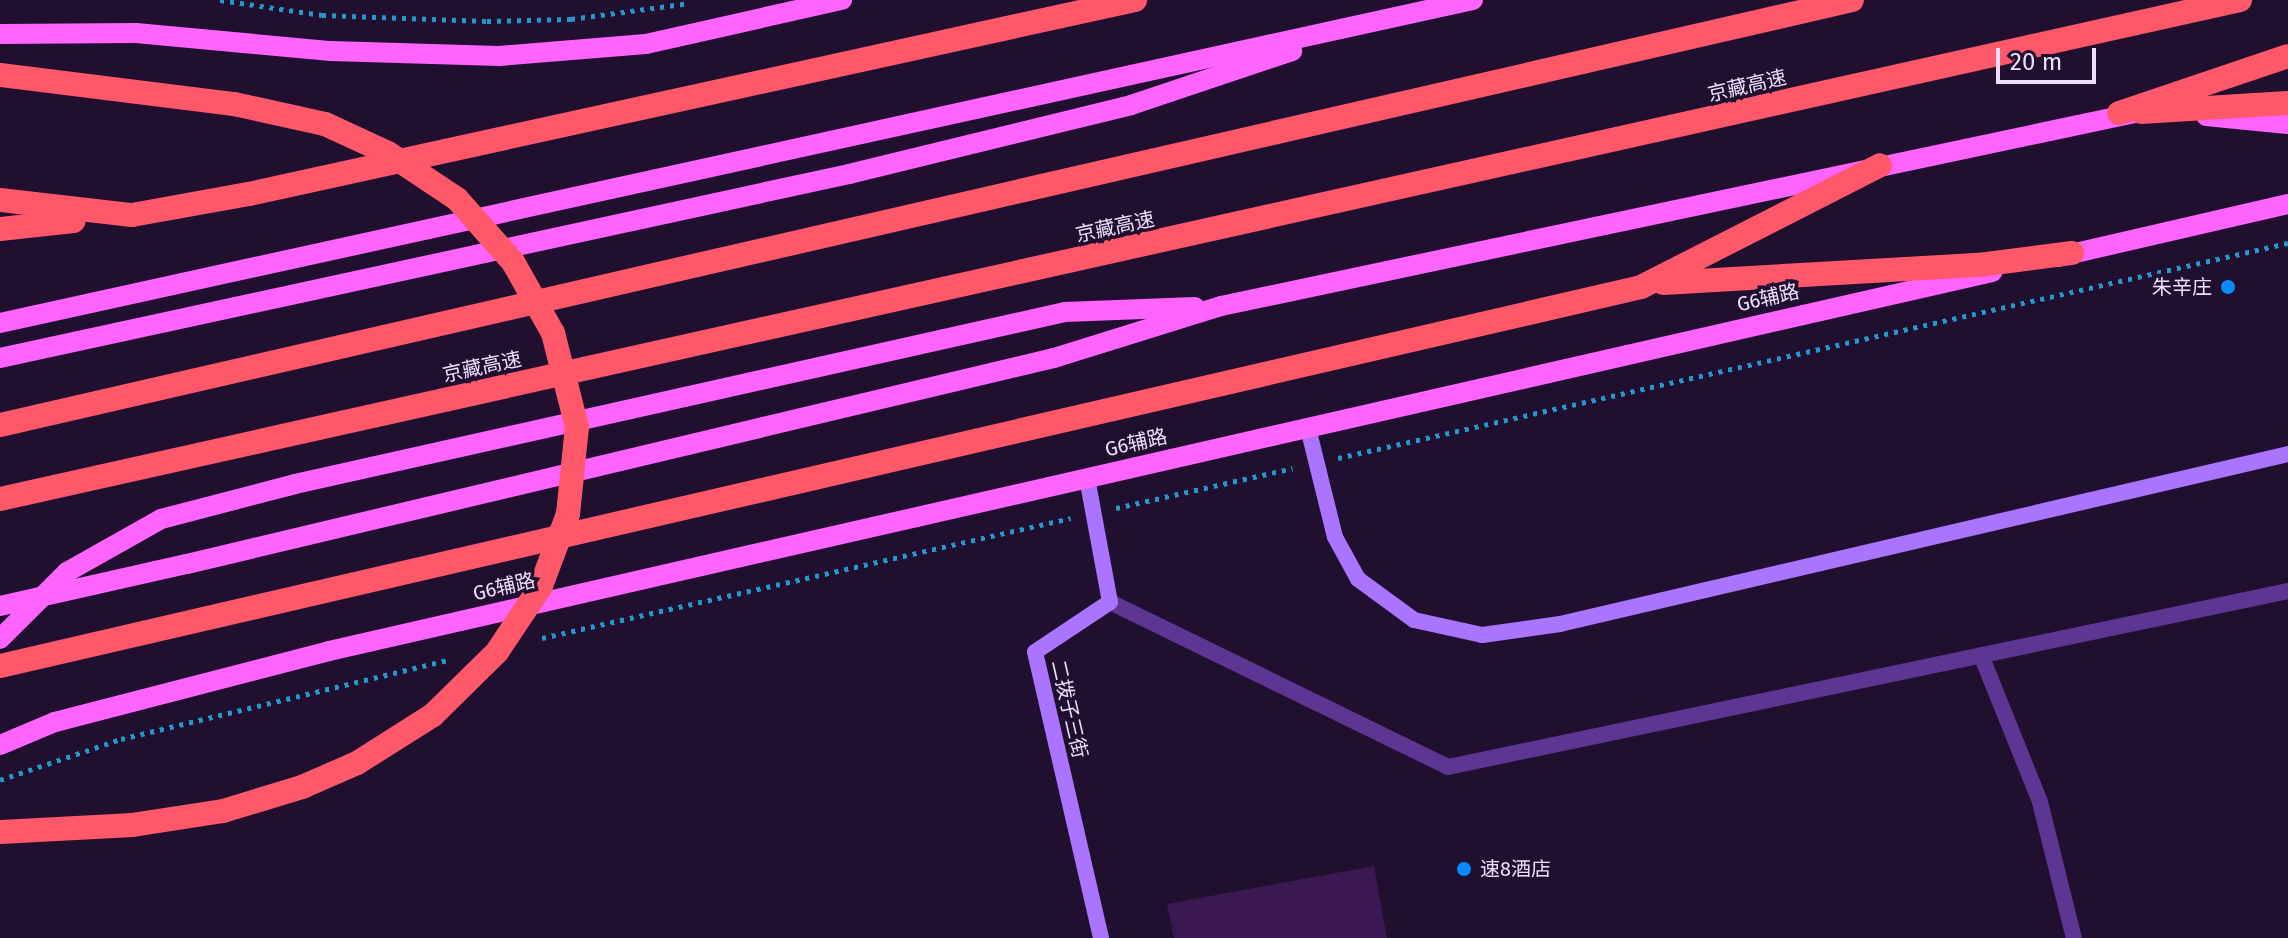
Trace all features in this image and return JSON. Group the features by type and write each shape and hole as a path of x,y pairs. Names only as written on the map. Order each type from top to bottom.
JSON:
{"highway":[{"path":"0,229 132,215 249,194 1135,0"},
{"path":"0,425 1852,0"},
{"name":"京藏高速","path":"0,499 2240,0"},
{"path":"2119,113 2288,56"},
{"path":"0,75 234,104 325,124 388,153 457,199 513,262 553,333 577,427 568,514 541,586 497,652 433,715 357,763 302,787 223,811 133,825 0,832"},
{"path":"2119,113 2288,103"},
{"path":"1641,287 1880,165"},
{"path":"0,200 132,215"},
{"path":"0,666 1641,287 1715,277 1979,265 2072,253"}],"main road":[{"path":"0,34 136,33 346,52 499,56 646,44 842,0"},
{"path":"0,323 1473,0"},
{"path":"0,358 924,156 1131,105 1391,18"},
{"path":"0,606 1054,358 1221,306 2119,113 2288,124"},
{"name":"G6辅路","path":"0,745 55,722 329,651 2288,204"},
{"path":"0,639 67,572 161,519 295,484 1065,312 1221,306"},
{"path":"1308,428 1335,537 1358,579 1414,620 1482,635 1560,624 2288,454"},
{"path":"1087,478 1110,602"},
{"name":"二拨子三街","path":"1101,938 1035,652 1110,602"}],"street":[{"path":"1110,602 1448,767 2288,591"},
{"path":"1981,655 2040,802 2074,938"}],"path":[{"path":"220,0 322,15 487,21 571,19 697,2"},
{"path":"526,642 2288,243"},
{"path":"0,780 150,731 464,656"}],"building":[{"path":"1374,866 1387,938 1174,938 1167,904"}],"place":[{"name":"朱辛庄","path":"2228,287"},
{"name":"速8酒店","path":"1464,869"}]}
